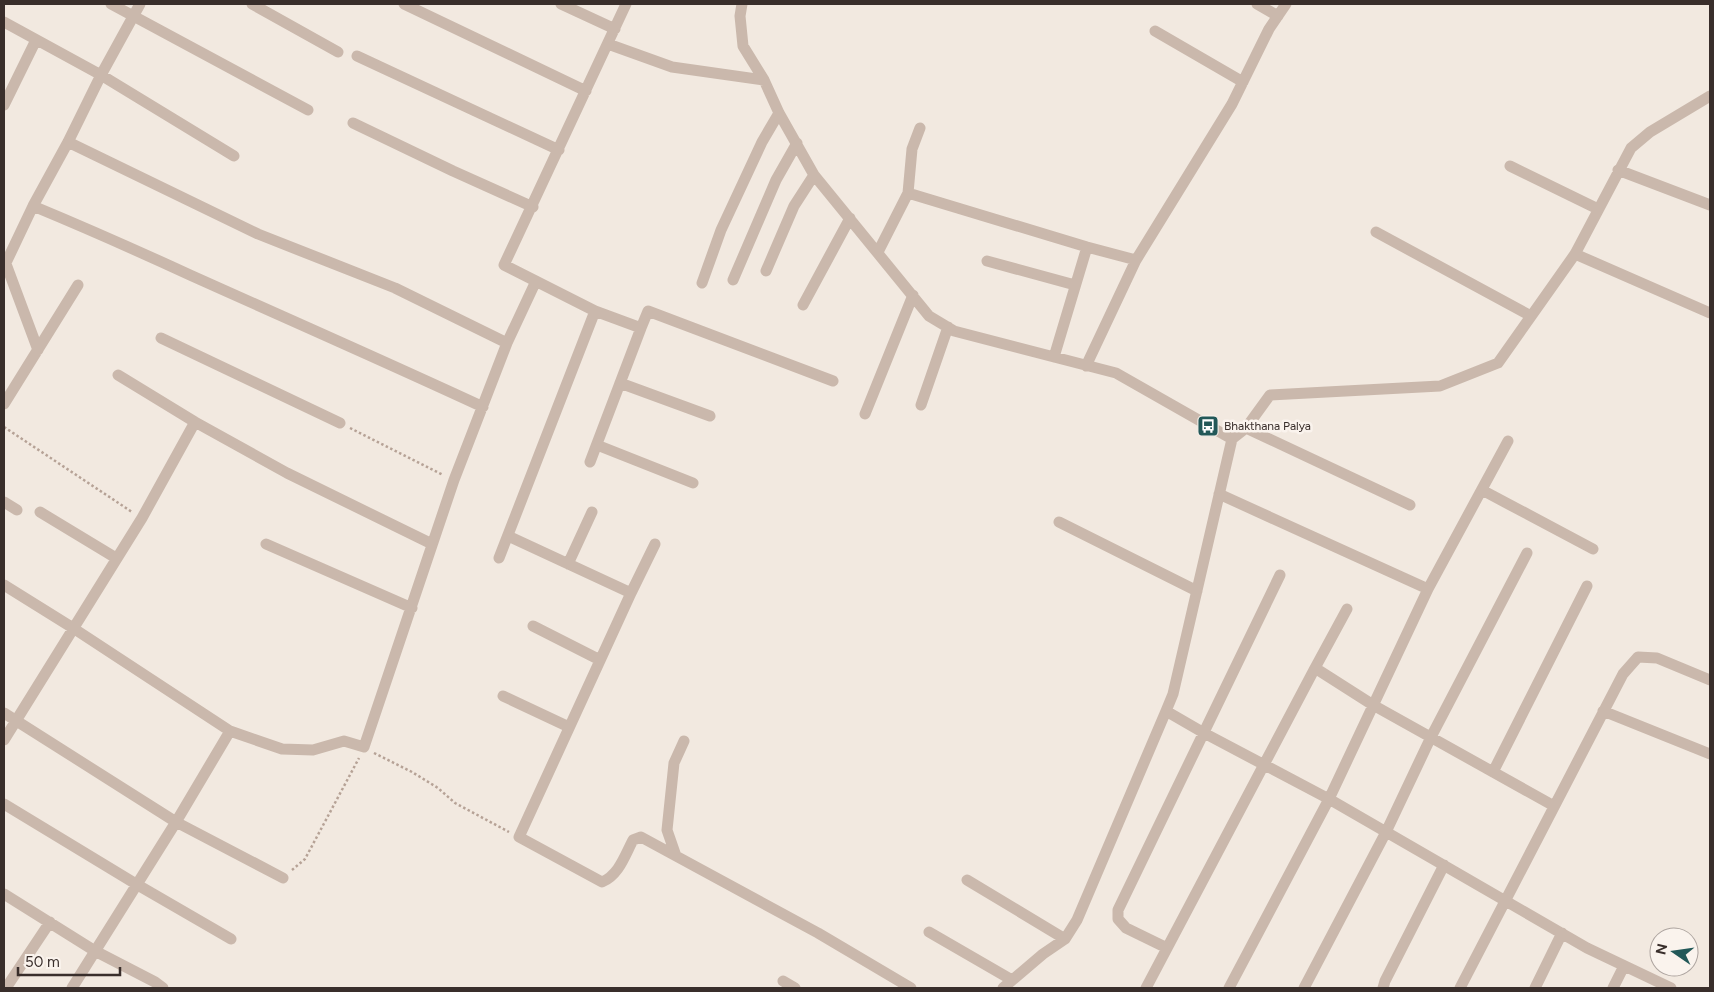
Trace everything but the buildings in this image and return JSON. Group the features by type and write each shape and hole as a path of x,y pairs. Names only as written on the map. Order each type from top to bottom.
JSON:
{"street":[{"path":"111,4 308,110"},
{"path":"38,350 5,265 101,75 140,4"},
{"path":"252,4 338,52"},
{"path":"404,4 586,91"},
{"path":"561,4 615,29"},
{"path":"626,4 504,265 594,311 640,328"},
{"path":"742,4 740,16 743,46 764,80 779,113 814,174 929,316 954,331 1116,373 1232,439"},
{"path":"1257,4 1278,16"},
{"path":"1086,366 1136,260 1232,104 1270,29 1286,4"},
{"path":"4,22 101,75 234,156"},
{"path":"1155,31 1243,82"},
{"path":"4,105 36,40"},
{"path":"608,44 672,67 764,80"},
{"path":"358,56 559,150"},
{"path":"929,932 1008,984 1043,954 1065,939 1077,920 1173,694 1232,439 1246,428 1270,395 1440,386 1498,363 1575,254 1631,148 1650,132 1710,96"},
{"path":"702,283 721,230 762,142 779,113"},
{"path":"353,123 532,207"},
{"path":"878,252 908,193 912,149 920,128"},
{"path":"68,142 258,234 394,288 508,343"},
{"path":"733,280 776,180 797,143"},
{"path":"1510,166 1598,209"},
{"path":"1618,170 1710,205"},
{"path":"766,271 794,206 814,174"},
{"path":"908,193 1136,260"},
{"path":"34,206 98,232 188,274 358,348 483,407"},
{"path":"803,305 850,218"},
{"path":"1376,232 1531,316"},
{"path":"1054,357 1087,247"},
{"path":"1575,254 1710,312"},
{"path":"987,260 1075,285"},
{"path":"4,585 230,731 282,749 313,750 344,741 364,747 454,480 508,343 536,281"},
{"path":"4,404 78,286"},
{"path":"865,414 912,296"},
{"path":"499,558 594,311"},
{"path":"590,462 648,311 833,381"},
{"path":"921,405 948,327"},
{"path":"161,338 340,423"},
{"path":"118,375 195,422 287,473 432,544"},
{"path":"620,383 710,416"},
{"path":"4,740 142,518 195,422"},
{"path":"1246,428 1410,505"},
{"path":"1229,988 1329,799 1428,589 1508,441"},
{"path":"596,445 693,483"},
{"path":"1482,490 1593,549"},
{"path":"1219,494 1428,589"},
{"path":"4,502 17,510"},
{"path":"40,512 116,558"},
{"path":"568,564 592,512"},
{"path":"1059,522 1196,591"},
{"path":"508,536 632,593"},
{"path":"266,544 412,608"},
{"path":"655,544 519,837 602,882 611,878 633,840 641,837 818,933 911,988"},
{"path":"1304,988 1386,832 1432,737 1527,553"},
{"path":"1167,948 1126,928 1118,919 1118,910 1280,575"},
{"path":"1493,772 1587,586"},
{"path":"1146,988 1263,764 1347,609"},
{"path":"533,626 600,660"},
{"path":"1460,988 1622,674 1638,657 1658,658 1710,680"},
{"path":"1315,668 1373,705 1554,806"},
{"path":"503,696 569,727"},
{"path":"1166,711 1329,799 1562,934 1671,988"},
{"path":"1603,711 1710,754"},
{"path":"4,713 176,822 283,878"},
{"path":"72,988 176,822 230,731"},
{"path":"676,856 666,830 674,763 684,741"},
{"path":"4,804 230,939"},
{"path":"1383,988 1444,865"},
{"path":"967,880 1065,939"},
{"path":"4,894 95,951 157,986"},
{"path":"6,988 50,922"},
{"path":"1535,988 1562,934"},
{"path":"1613,988 1624,966"},
{"path":"783,981 795,988"}],"path":[{"path":"340,423 454,480"},
{"path":"4,427 142,518"},
{"path":"283,878 305,859 364,747 438,788 455,803 519,837"}],"place":[{"name":"Bhakthana Palya","path":"1208,426"}]}
